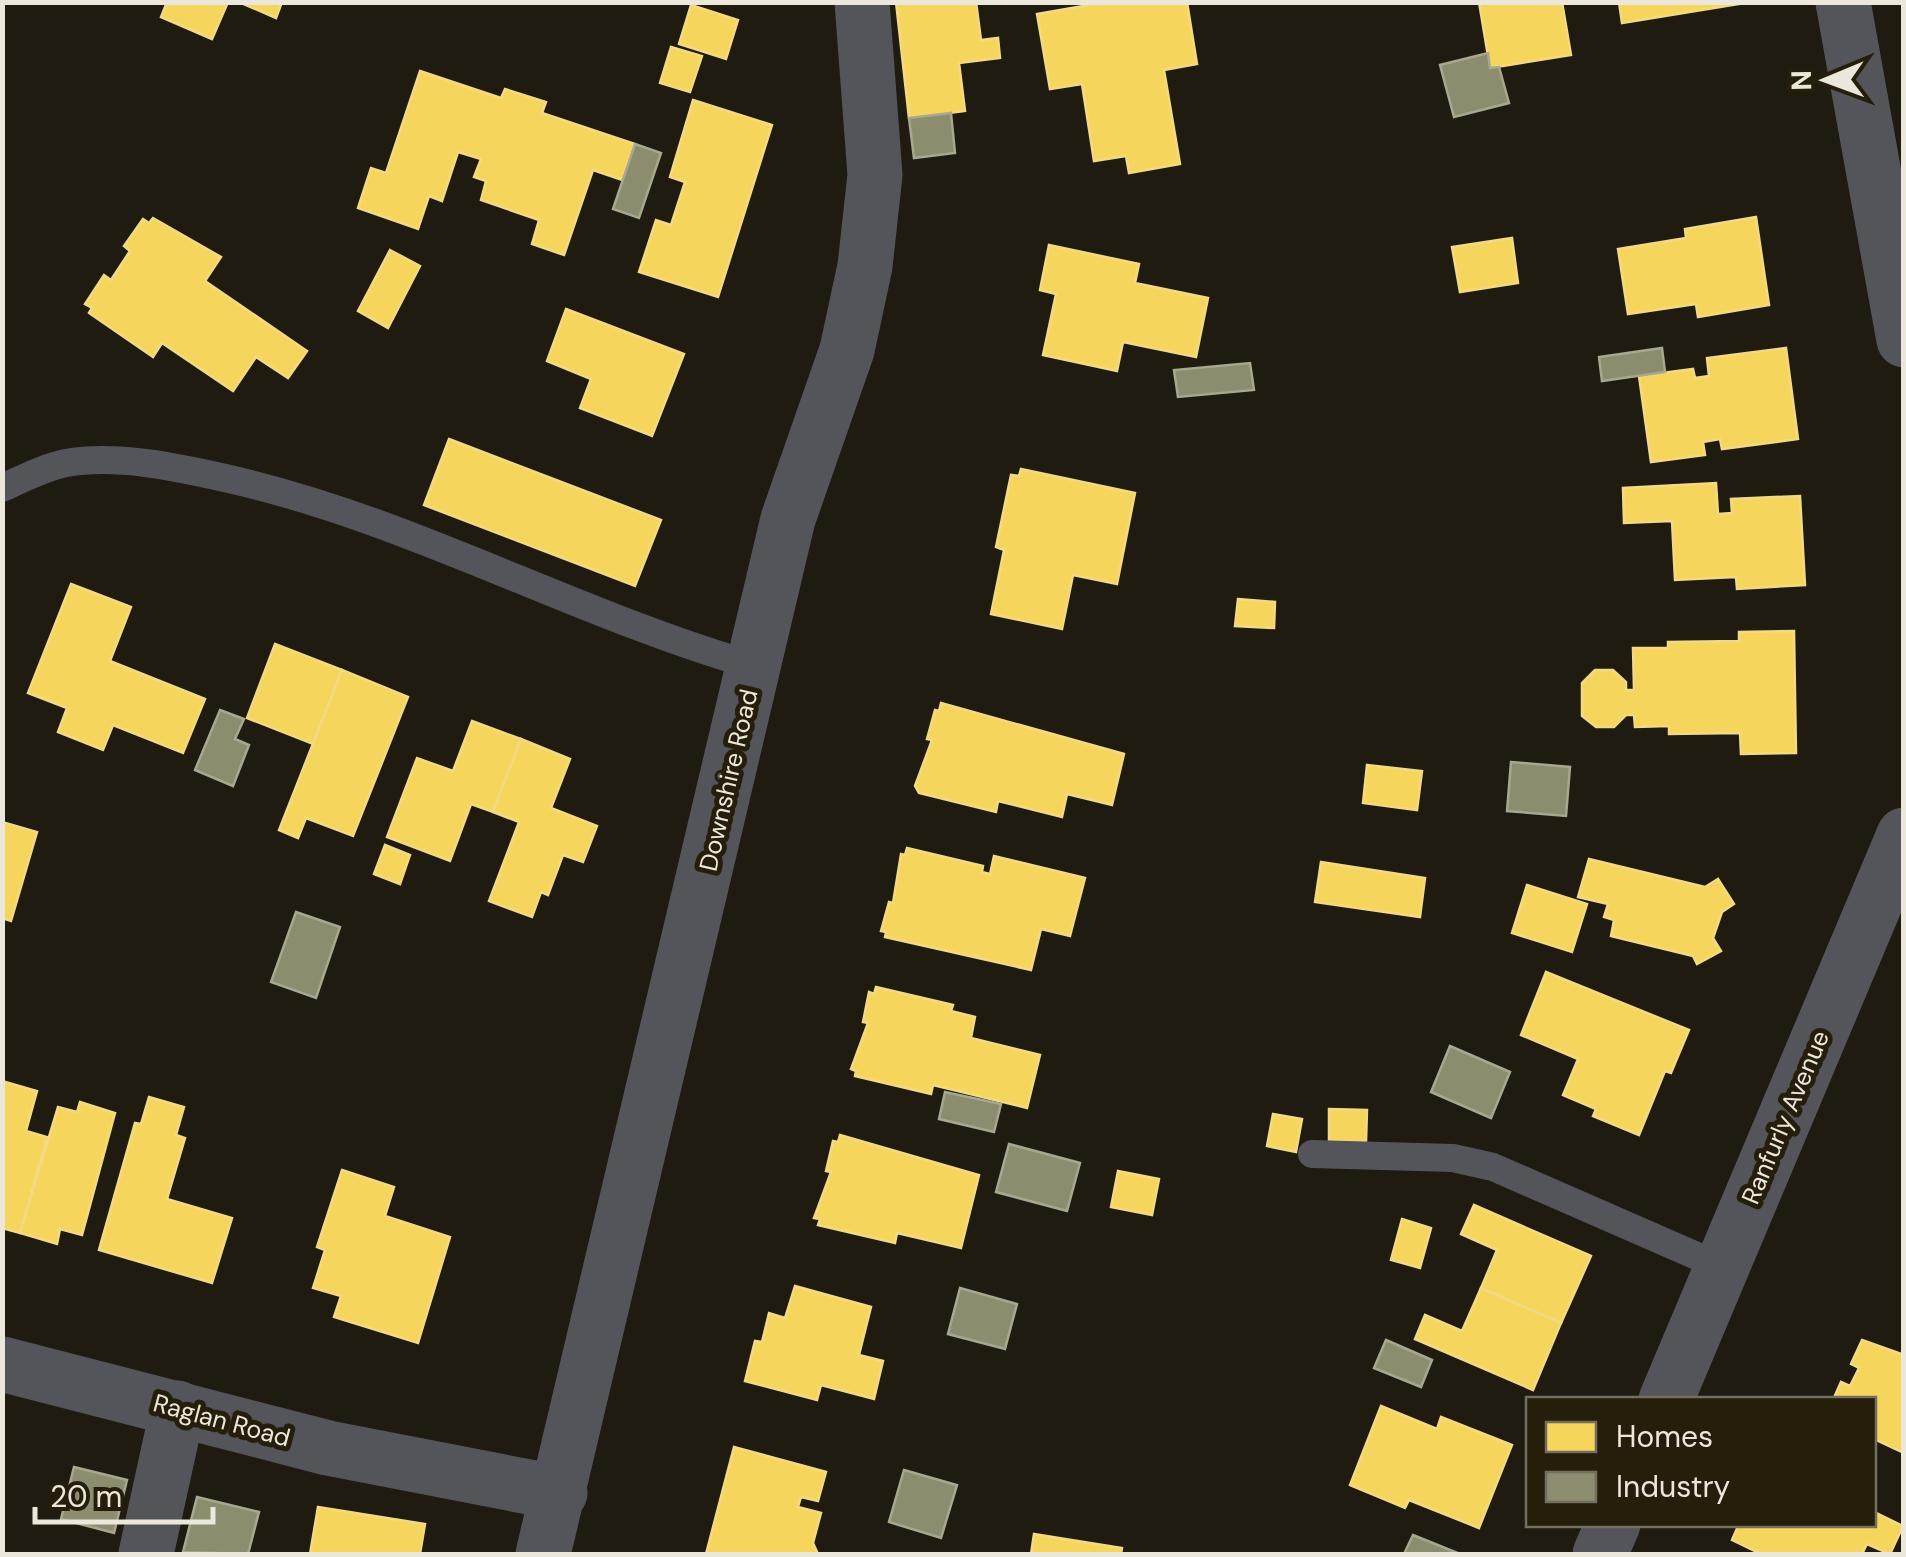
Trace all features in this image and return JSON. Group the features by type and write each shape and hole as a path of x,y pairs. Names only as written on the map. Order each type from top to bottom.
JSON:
{"street":[{"name":"Downshire Road","path":"543,1554 788,519 847,350 864,266 875,176 862,2"},
{"path":"1844,2 1904,340"},
{"name":"Ranfurly Avenue","path":"1667,1397 1904,835"},
{"name":"Raglan Road","path":"2,1364 328,1448 560,1493"},
{"path":"146,1554 178,1408"},
{"path":"1600,1554 1612,1527"}],"lane":[{"path":"2,488 66,463 120,462 183,468 292,493 354,512 679,644 755,666"},
{"path":"1312,1154 1452,1158 1493,1167 1722,1266"}],"building: Homes":[{"path":"167,2 228,2 212,39 161,17"},
{"path":"239,2 282,2 276,18"},
{"path":"896,2 976,2 981,40 998,38 1000,58 959,63 965,111 909,118"},
{"path":"1106,2 1187,2 1197,64 1164,70 1180,164 1129,173 1126,156 1094,161 1082,84 1050,89 1037,14"},
{"path":"1479,2 1562,2 1571,55 1490,68"},
{"path":"1619,2 1739,2 1739,4 1622,23"},
{"path":"691,5 738,20 726,59 679,44"},
{"path":"671,47 702,56 690,92 660,83"},
{"path":"420,71 501,98 505,89 546,102 542,113 635,144 622,180 593,170 564,255 532,244 539,220 481,200 486,181 474,177 481,159 458,152 442,201 429,196 418,229 358,208 371,168 386,173"},
{"path":"693,100 772,125 718,297 639,272 656,220 671,225 685,182 670,177"},
{"path":"1756,217 1769,305 1698,317 1696,304 1628,314 1618,249 1686,238 1685,229"},
{"path":"153,218 221,257 205,281 307,351 288,378 256,357 233,391 162,343 153,357 89,313 92,308 85,304 104,275 111,280 130,251 124,246 143,219 149,223"},
{"path":"1512,238 1518,283 1460,292 1452,247"},
{"path":"1049,245 1139,264 1135,283 1208,298 1196,357 1123,342 1117,371 1043,355 1056,294 1040,290"},
{"path":"390,250 420,266 388,328 358,311"},
{"path":"566,309 684,354 652,436 580,408 591,379 547,361"},
{"path":"1786,348 1798,439 1722,449 1720,439 1703,442 1705,455 1651,462 1639,376 1693,369 1695,378 1709,376 1707,358"},
{"path":"449,439 661,520 635,586 424,505"},
{"path":"1021,469 1135,493 1117,584 1073,575 1062,629 991,614 1004,550 996,547 1011,475 1019,476"},
{"path":"1716,483 1718,514 1732,513 1731,499 1800,496 1805,585 1737,589 1736,577 1675,580 1672,521 1624,523 1623,488"},
{"path":"71,584 131,607 110,661 205,699 183,753 113,725 103,750 58,732 67,708 28,693"},
{"path":"1238,599 1275,602 1274,628 1235,626"},
{"path":"1794,631 1796,753 1741,754 1740,733 1669,734 1669,726 1635,727 1634,715 1626,715 1614,727 1596,727 1582,716 1582,683 1595,670 1613,670 1626,682 1626,690 1634,690 1633,648 1668,648 1668,642 1739,641 1739,632"},
{"path":"275,644 342,670 313,744 247,718"},
{"path":"342,670 408,697 353,836 306,818 298,838 279,830"},
{"path":"941,703 1124,754 1112,805 1067,794 1062,817 998,801 996,812 919,793 915,786 932,740 927,739 935,710 939,711"},
{"path":"472,721 521,739 493,812 471,804 450,861 387,837 417,758 453,771"},
{"path":"521,739 570,759 551,808 597,826 583,862 563,855 548,895 541,892 532,917 489,901 519,822 493,812"},
{"path":"1367,765 1422,771 1417,810 1363,803"},
{"path":"2,822 37,832 11,921 2,918"},
{"path":"385,845 410,855 400,884 374,874"},
{"path":"907,848 983,866 982,872 990,874 994,856 1085,878 1070,936 1041,929 1031,970 885,937 886,932 881,931 889,902 893,903 901,854 905,855"},
{"path":"1589,859 1705,887 1718,879 1734,904 1722,912 1713,938 1721,951 1697,964 1693,956 1611,936 1614,920 1604,917 1608,904 1578,897"},
{"path":"1321,862 1425,878 1420,917 1315,902"},
{"path":"1527,885 1587,904 1572,952 1512,933"},
{"path":"1546,972 1689,1030 1671,1073 1665,1071 1639,1135 1593,1116 1596,1109 1563,1095 1578,1059 1521,1035"},
{"path":"876,987 953,1005 951,1011 975,1017 971,1038 1040,1055 1027,1108 933,1085 931,1094 855,1076 856,1071 851,1069 868,1023 863,1022 869,992 874,994"},
{"path":"2,1081 37,1091 26,1131 47,1137 20,1233 2,1228"},
{"path":"149,1097 184,1107 176,1135 185,1138 167,1199 232,1218 212,1283 99,1250 135,1123 141,1124"},
{"path":"80,1102 115,1113 82,1235 60,1229 57,1244 20,1233 58,1107 77,1112"},
{"path":"1329,1109 1367,1110 1366,1142 1329,1141"},
{"path":"1273,1114 1302,1119 1296,1152 1267,1146"},
{"path":"840,1135 979,1175 961,1248 897,1233 895,1243 818,1225 820,1219 814,1218 831,1172 826,1171 833,1141 838,1142"},
{"path":"342,1170 394,1187 385,1216 450,1237 418,1343 334,1317 341,1296 313,1288 325,1250 317,1247"},
{"path":"1118,1171 1159,1179 1152,1215 1111,1207"},
{"path":"1474,1205 1591,1256 1561,1323 1481,1288 1497,1250 1461,1234"},
{"path":"1402,1219 1431,1228 1420,1268 1391,1260"},
{"path":"795,1286 871,1307 859,1355 883,1361 874,1399 821,1385 817,1400 745,1381 755,1341 762,1342 769,1313 785,1318"},
{"path":"1481,1288 1561,1323 1533,1390 1415,1339 1425,1315 1462,1331"},
{"path":"1862,1340 1904,1355 1904,1453 1876,1440 1876,1397 1834,1397 1841,1382 1850,1386 1859,1368 1851,1364"},
{"path":"1381,1406 1437,1429 1441,1417 1512,1445 1479,1528 1409,1500 1405,1508 1350,1485"},
{"path":"734,1447 826,1472 818,1501 801,1497 798,1507 821,1513 813,1543 818,1554 706,1554"},
{"path":"318,1507 425,1524 420,1554 310,1554"},
{"path":"1876,1513 1903,1526 1890,1554 1867,1544 1862,1554 1761,1554 1732,1540 1738,1527 1876,1527"},
{"path":"1034,1534 1122,1548 1121,1554 1031,1554"}],"building: Industry":[{"path":"1488,53 1490,68 1499,67 1509,103 1454,117 1440,65"},
{"path":"951,113 955,153 914,158 909,118"},
{"path":"635,144 661,153 639,218 613,209"},
{"path":"1662,348 1665,372 1602,381 1599,357"},
{"path":"1250,363 1254,390 1178,397 1174,370"},
{"path":"220,710 244,719 235,739 249,745 233,786 195,770"},
{"path":"1511,762 1570,767 1566,816 1507,811"},
{"path":"296,912 340,927 316,998 271,982"},
{"path":"1450,1046 1510,1072 1491,1118 1431,1092"},
{"path":"945,1092 1001,1104 994,1132 939,1119"},
{"path":"1009,1144 1080,1163 1067,1211 996,1192"},
{"path":"960,1288 1017,1304 1005,1349 948,1334"},
{"path":"1386,1340 1432,1360 1421,1387 1374,1368"},
{"path":"74,1467 127,1480 114,1533 61,1519"},
{"path":"904,1470 957,1485 941,1538 889,1522"},
{"path":"197,1497 259,1512 248,1554 183,1552"},
{"path":"1413,1535 1460,1554 1404,1554"}]}
